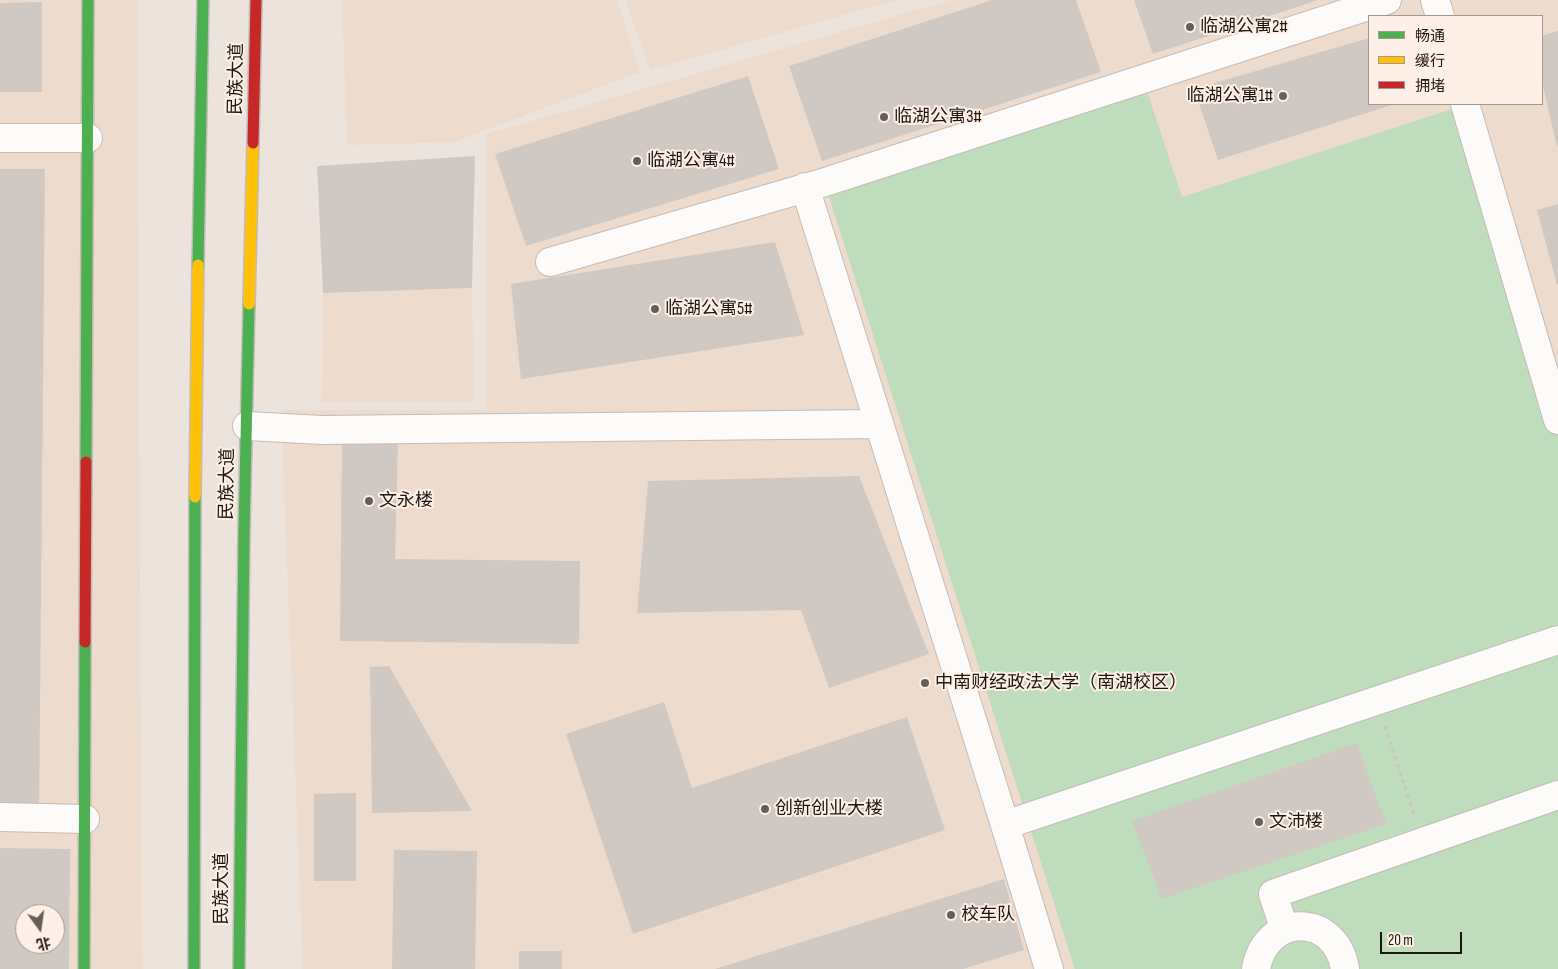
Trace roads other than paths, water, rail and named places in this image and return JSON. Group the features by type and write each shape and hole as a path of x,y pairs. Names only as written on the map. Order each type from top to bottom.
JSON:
{"main road":[{"path":"84,969 88,0"},
{"name":"民族大道","path":"194,969 194,538 203,0"},
{"name":"民族大道","path":"239,969 239,861 256,0"}],"street":[{"path":"550,262 819,184 1386,0"},
{"path":"1435,0 1440,15"},
{"path":"1465,105 1558,420"},
{"path":"0,138 88,138"},
{"path":"805,187 1049,969"},
{"path":"247,426 322,430 878,424"},
{"path":"1005,825 1558,640"},
{"path":"1284,928 1273,894 1558,795"},
{"path":"0,817 85,819"},
{"path":"1256,969 1259,954 1267,941 1284,928 1308,927 1323,932 1334,941 1342,954 1345,969"}],"place":[{"name":"临湖公寓2#","path":"1190,27"},
{"name":"临湖公寓1#","path":"1283,96"},
{"name":"临湖公寓3#","path":"884,117"},
{"name":"临湖公寓4#","path":"637,161"},
{"name":"临湖公寓5#","path":"655,309"},
{"name":"文永楼","path":"369,501"},
{"name":"中南财经政法大学（南湖校区）","path":"925,683"},
{"name":"创新创业大楼","path":"765,809"},
{"name":"文沛楼","path":"1259,822"},
{"name":"校车队","path":"951,915"}]}
